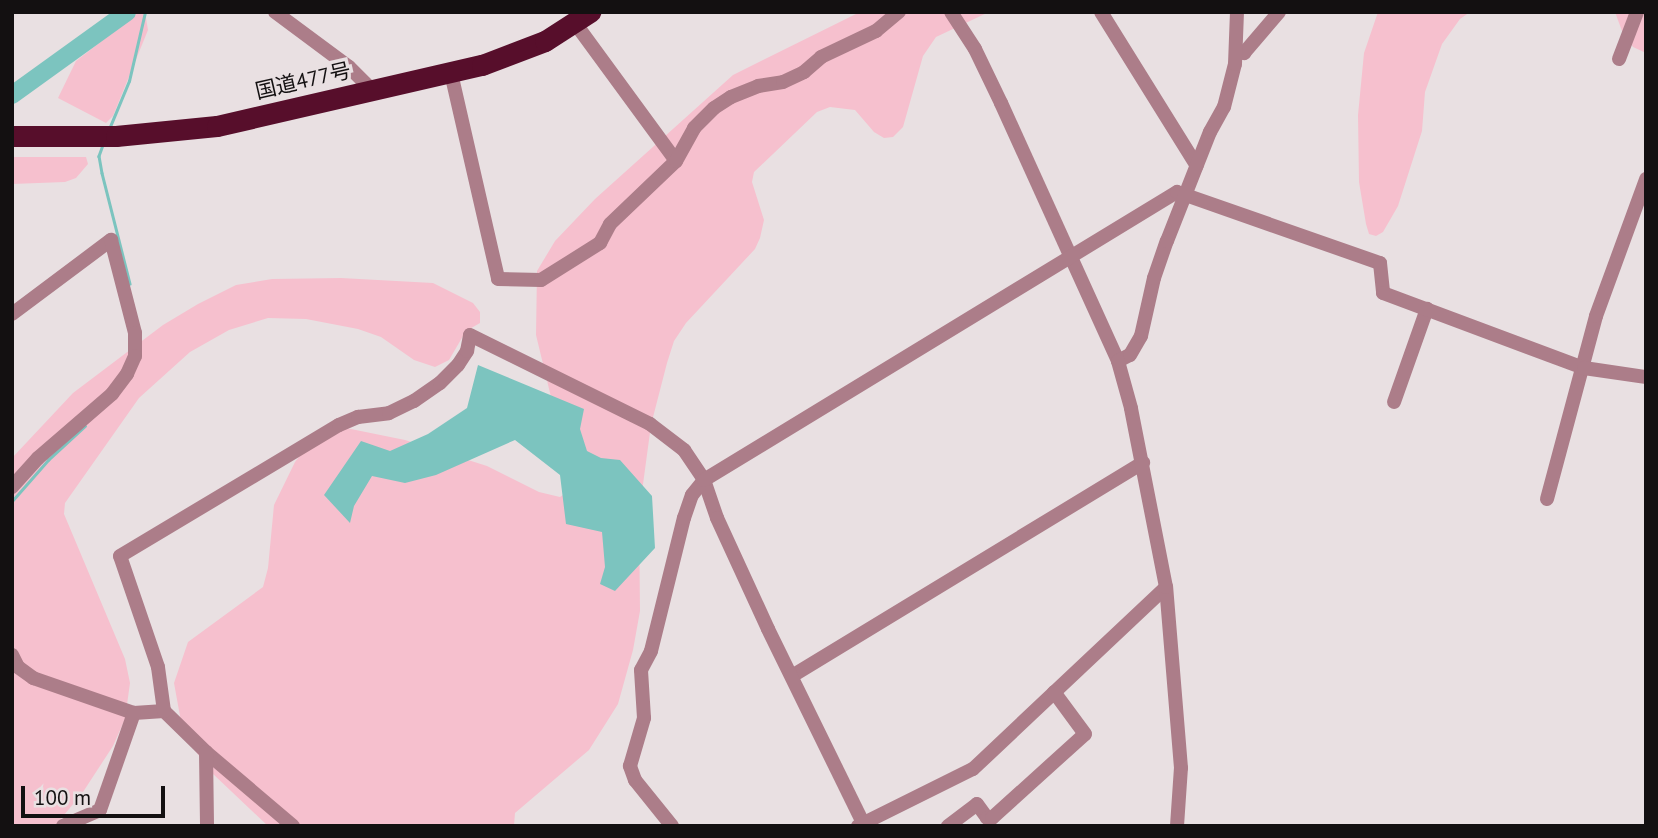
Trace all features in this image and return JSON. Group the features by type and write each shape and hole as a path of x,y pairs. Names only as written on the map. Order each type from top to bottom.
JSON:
{"highway":[{"name":"国道477号","path":"12,136 106,136 217,126 451,73 514,55 583,18"}],"street":[{"path":"275,12 349,67 373,91"},
{"path":"451,73 498,279 541,280 600,243 610,224 676,161 694,128 731,97 758,86 783,82 804,72 821,57 876,31 898,12"},
{"path":"951,12 980,60 1118,362 1143,463 1166,587 1181,768 1177,826"},
{"path":"1101,12 1196,166"},
{"path":"1118,362 1130,355 1141,336 1154,278 1196,166 1224,107 1237,50 1237,12"},
{"path":"1237,50 1244,53 1279,12"},
{"path":"1619,59 1637,12"},
{"path":"583,18 676,161"},
{"path":"1547,499 1596,316 1646,179"},
{"path":"672,826 635,780 630,766 644,718 642,670 650,651 692,495 704,480 1177,192 1380,262 1383,293 1584,368 1646,377"},
{"path":"12,314 111,240 135,333 135,356 127,374 112,394 38,458 12,487"},
{"path":"1394,401 1427,309"},
{"path":"293,826 206,752 164,711 158,667 120,556 339,425 358,417 389,413 414,401 440,383 458,365 467,351 470,335 650,424 684,450 704,480 717,518 860,824 973,769 1166,587"},
{"path":"792,676 1143,463"},
{"path":"12,655 18,667 33,678 134,713 164,711"},
{"path":"948,826 976,804 987,818 992,818 1085,734 1054,692"},
{"path":"63,826 100,810 134,713"},
{"path":"206,752 207,826"}],"shaded area":[{"path":"139,12 145,12 148,30 113,116 106,123 58,98 76,61"},
{"path":"860,12 989,12 936,37 923,56 903,127 893,137 884,138 874,132 855,110 830,107 817,112 754,172 752,182 764,220 755,249 686,323 674,341 667,363 651,425 639,514 640,611 633,650 618,704 589,750 515,813 514,826 268,826 212,773 194,749 182,727 174,683 188,642 263,587 268,568 274,505 295,462 314,437 346,428 405,440 487,466 539,492 560,497 573,488 536,335 537,271 555,241 595,199 733,75"},
{"path":"1378,12 1470,12 1460,19 1442,44 1425,92 1422,131 1398,206 1383,232 1376,236 1369,234 1359,182 1358,115 1364,53"},
{"path":"1615,12 1646,12 1646,53 1633,47 1622,31"},
{"path":"12,157 86,157 88,164 76,178 65,182 12,184"},
{"path":"341,278 433,283 473,303 480,312 480,323 466,331 449,360 435,367 414,360 381,337 358,329 306,319 268,318 229,330 190,352 139,398 65,503 64,514 125,659 130,683 125,719 113,746 83,792 55,826 12,826 12,458 73,393 163,325 198,304 236,285 272,279"}],"water":[{"path":"478,365 584,409 580,429 587,451 601,458 620,460 652,496 655,548 615,591 600,584 605,567 602,532 566,524 560,475 515,440 436,475 405,483 372,476 354,506 350,523 324,495 361,441 390,451 428,434 467,408"}],"waterway":[{"path":"12,95 127,12"},
{"path":"109,129 129,81 145,12"},
{"path":"103,145 99,156 102,173 130,284"},
{"path":"12,501 48,460 85,426"}]}
